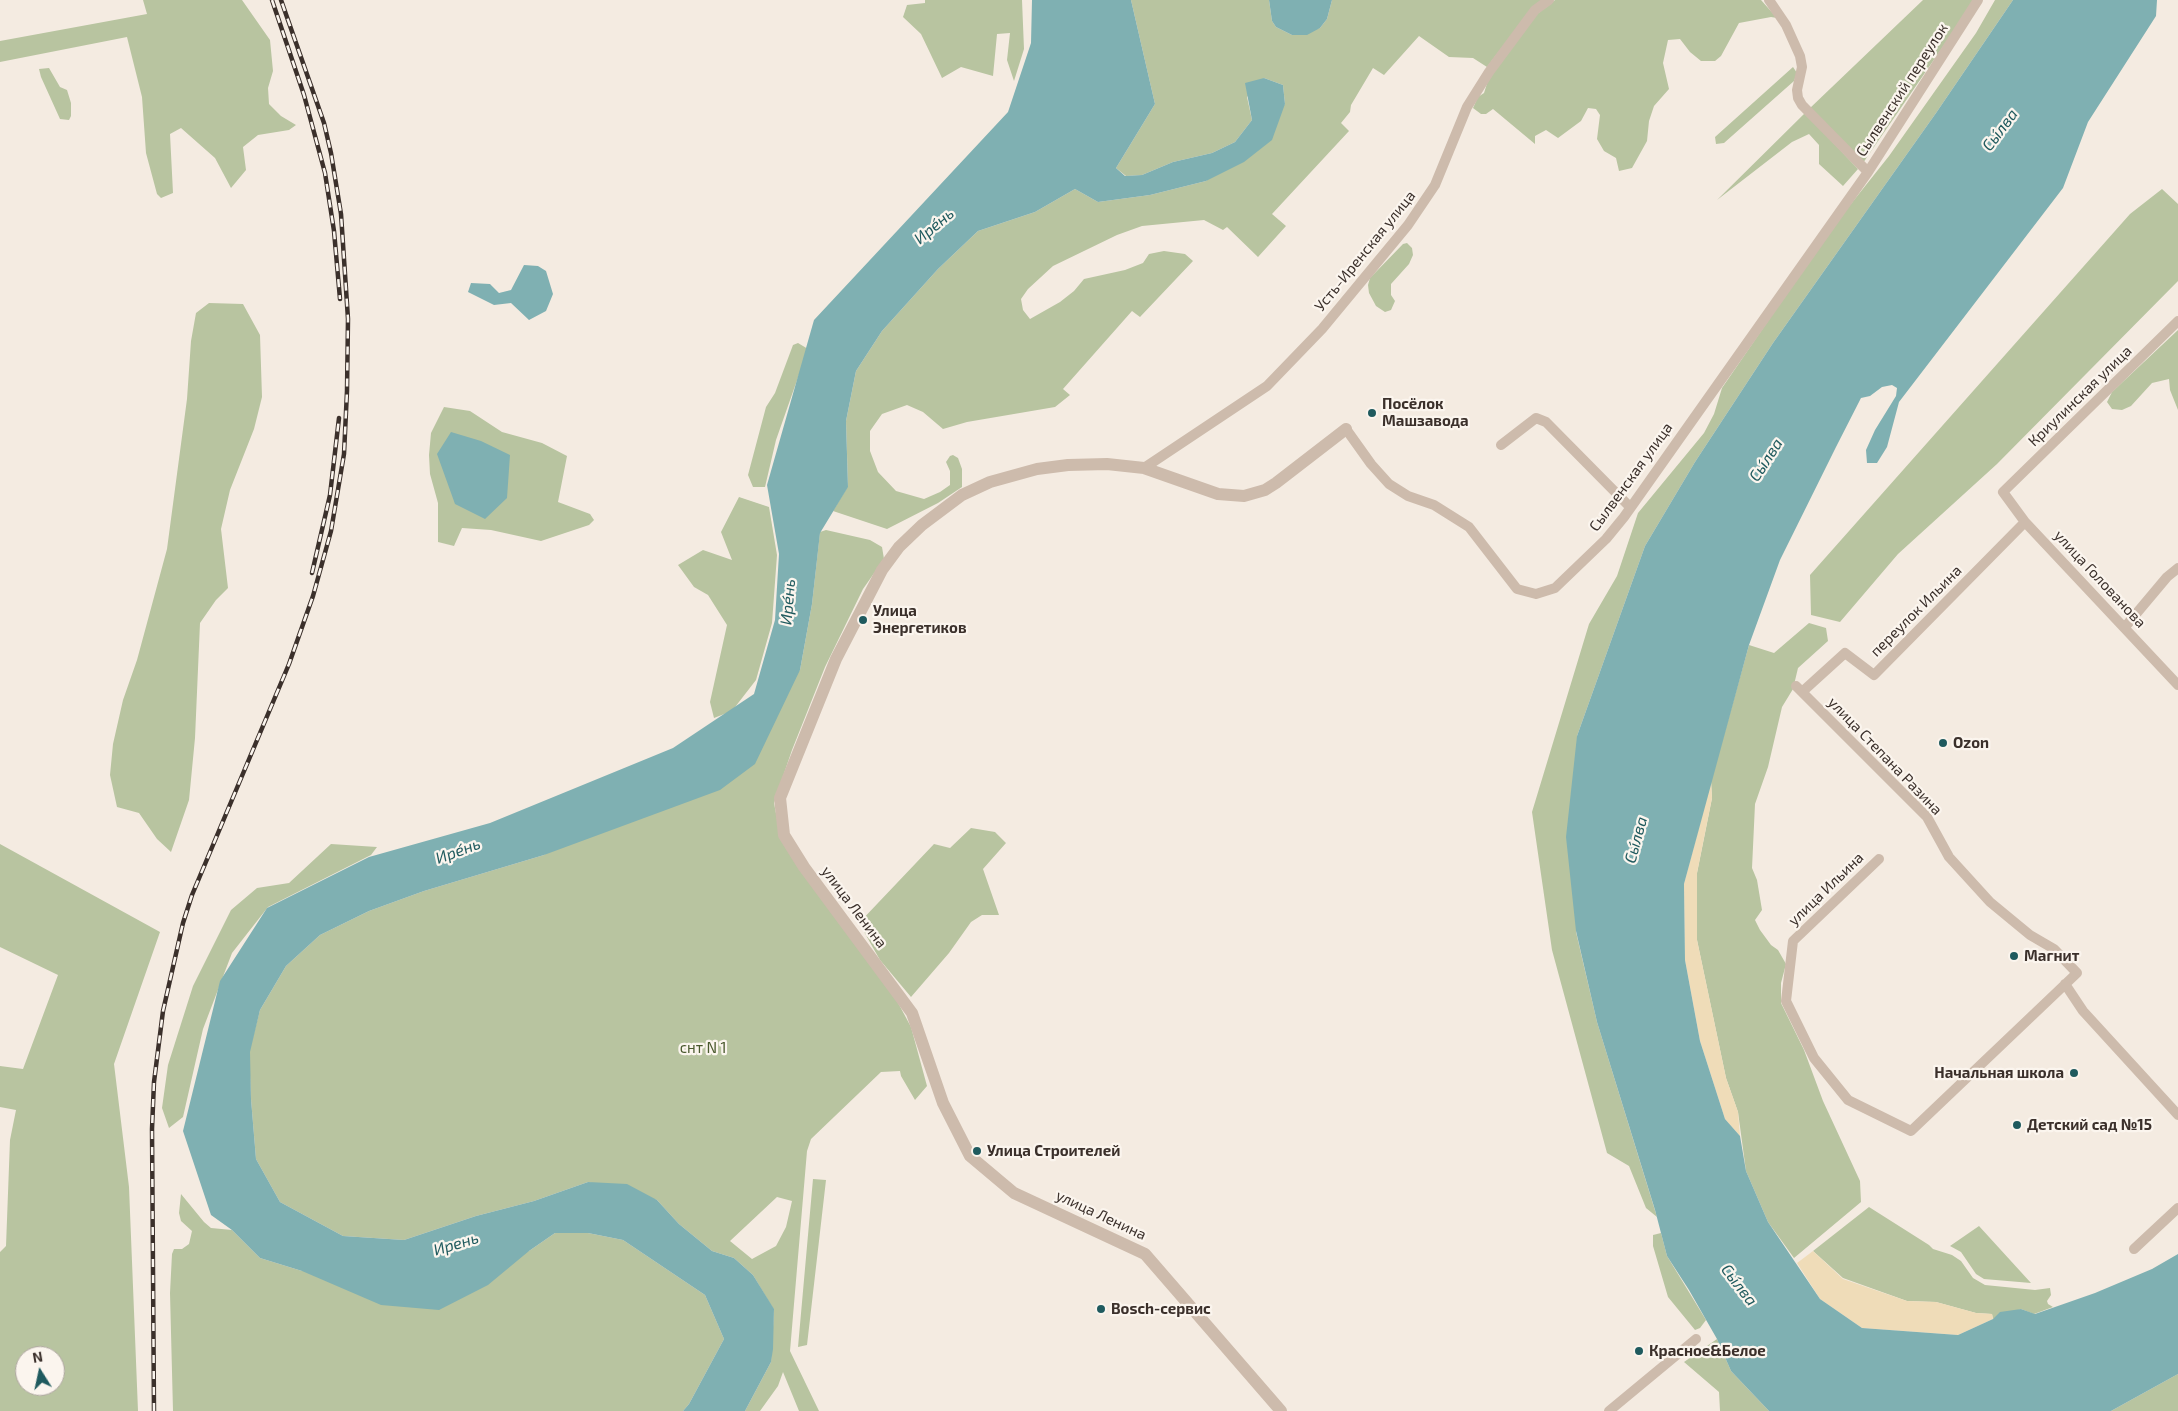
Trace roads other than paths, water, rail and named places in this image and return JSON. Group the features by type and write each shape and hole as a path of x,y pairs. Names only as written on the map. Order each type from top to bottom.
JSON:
{"street":[{"name":"Усть-Иренская улица","path":"1144,468 1267,386 1322,329 1408,225 1435,185 1467,107 1489,72 1535,10 1549,0"},
{"path":"1769,0 1786,25 1800,56 1802,67 1797,90 1802,106 1868,172"},
{"name":"Сылвенский переулок","path":"1868,172 1978,0"},
{"name":"Сылвенская улица","path":"1346,429 1371,464 1389,484 1408,496 1434,505 1469,527 1513,586 1522,592 1536,594 1555,588 1606,539 1868,172"},
{"name":"Криулинская улица","path":"2003,492 2178,321"},
{"path":"1501,445 1536,418 1546,422 1630,507"},
{"path":"1144,468 1218,494 1244,496 1265,490 1276,483 1346,429"},
{"name":"улица Ленина","path":"1144,468 1107,464 1068,465 1037,469 1005,477 962,495 934,514 911,535 882,570 836,659 780,798 784,835 810,875 912,1013 943,1102 970,1156 1014,1192 1145,1254 1281,1411"},
{"name":"улица Голованова","path":"2003,492 2025,522 2178,684"},
{"name":"переулок Ильина","path":"1799,689 1845,653 1874,675 2025,522"},
{"path":"2125,627 2167,577 2178,568"},
{"name":"улица Степана Разина","path":"1799,689 1927,818 1949,857 1990,902 2030,934 2054,949 2077,973 2065,984"},
{"name":"улица Ильина","path":"1879,859 1793,941 1786,1001 1814,1058 1848,1100 1911,1131 2065,984"},
{"path":"2065,984 2083,1011 2178,1115"},
{"path":"2134,1249 2178,1208"},
{"path":"1611,1410 1696,1339"}],"water":[{"path":"1032,0 1131,0 1155,104 1116,168 1125,176 1142,175 1173,162 1212,153 1235,142 1252,120 1245,83 1264,78 1283,85 1285,104 1272,140 1244,162 1206,181 1150,195 1098,202 1075,189 1035,212 978,231 938,269 882,331 856,371 846,421 848,487 820,533 812,604 800,670 755,764 720,790 544,855 424,891 369,911 320,935 286,966 260,1010 250,1052 251,1099 256,1159 280,1202 343,1236 404,1240 476,1216 534,1201 588,1182 627,1184 657,1200 679,1224 712,1251 734,1258 753,1275 774,1309 771,1362 745,1411 683,1411 689,1404 724,1339 705,1295 623,1240 588,1233 555,1233 529,1251 488,1285 439,1310 381,1305 302,1271 260,1258 232,1230 211,1215 183,1131 220,981 267,908 369,857 490,823 673,748 754,694 775,620 779,554 767,485 814,320 1008,112 1031,43"},
{"path":"1269,0 1332,0 1327,19 1320,28 1307,35 1292,35 1276,27 1272,21"},
{"name":"Сы́лва","path":"2013,0 2157,0 2156,16 2088,122 2063,188 1899,402 1887,447 1877,463 1867,463 1866,450 1875,430 1896,396 1897,388 1892,385 1882,387 1870,396 1861,398 1780,560 1749,645 1684,884 1685,960 1700,1041 1725,1119 1740,1136 1746,1171 1768,1222 1820,1299 1862,1328 1958,1335 1993,1319 2000,1312 2021,1309 2035,1314 2095,1293 2152,1269 2178,1254 2178,1374 2111,1411 1769,1411 1731,1371 1717,1339 1667,1256 1655,1210 1597,1022 1576,931 1566,837 1577,736 1645,546 1695,462 1773,343 1936,113"},
{"path":"524,265 538,266 546,271 553,294 546,311 529,320 511,303 494,305 468,292 471,283 490,284 499,293 511,290"},
{"path":"451,432 481,441 510,455 507,498 485,519 455,504 437,454"}],"railway":[{"path":"272,0 304,95 325,173 334,231 340,299"},
{"path":"154,1411 152,1129 154,1082 163,1011 183,923 192,895 289,664 313,596 331,531 344,454 348,319 341,214 324,123 281,0"},
{"path":"312,573 330,495 339,418"}],"place":[{"name":"Посёлок Машзавода","path":"1372,413"},
{"name":"Улица Энергетиков","path":"863,620"},
{"name":"Ozon","path":"1943,743"},
{"name":"Магнит","path":"2014,956"},
{"name":"Начальная школа","path":"2074,1073"},
{"name":"Детский сад №15","path":"2017,1125"},
{"name":"Улица Строителей","path":"977,1151"},
{"name":"Bosch-сервис","path":"1101,1309"},
{"name":"Красное&Белое","path":"1639,1351"}],"water label":[{"name":"Ире́нь","path":"934,226"},
{"name":"Ире́нь","path":"788,602"},
{"name":"Ире́нь","path":"458,851"},
{"name":"Ирень","path":"456,1244"}],"park label":[{"name":"снт N 1","path":"703,1048"}]}
